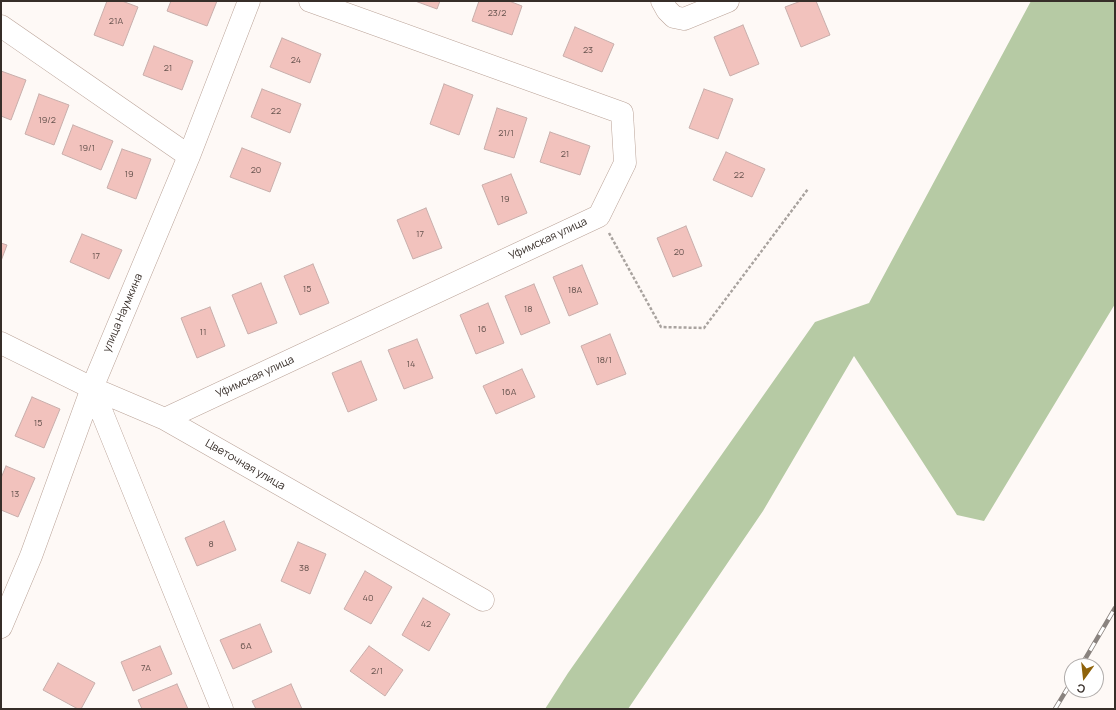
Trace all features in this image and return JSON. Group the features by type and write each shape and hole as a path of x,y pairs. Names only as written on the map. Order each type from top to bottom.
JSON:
{"street":[{"name":"улица Наумкина","path":"1,627 30,556 92,388 189,156 248,1"},
{"name":"Уфимская улица","path":"165,419 598,216 625,163 622,113 310,1"},
{"path":"662,1 667,10 674,17 684,19 728,1"},
{"path":"1,26 189,156"},
{"name":"Цветочная улица","path":"1,343 92,388 165,419 483,600"},
{"path":"92,388 222,709"}],"path":[{"path":"598,216 661,327 704,328 808,189"}],"green space":[{"path":"1031,1 1115,1 1115,304 984,521 957,515 854,356 763,511 628,709 545,709 568,673 815,322 869,303"}],"building":[{"path":"107,1 122,1 138,7 123,46 94,35"},
{"path":"171,1 217,1 207,26 167,11"},
{"path":"415,1 440,1 437,9"},
{"path":"479,1 509,1 522,6 512,35 472,21"},
{"path":"801,1 816,1 830,35 801,47 785,7"},
{"path":"743,25 759,64 730,76 714,37"},
{"path":"575,27 614,44 602,72 563,56"},
{"path":"282,38 321,54 310,83 270,67"},
{"path":"154,46 193,61 182,90 143,75"},
{"path":"1,71 26,80 11,120 1,116"},
{"path":"444,84 473,95 459,135 430,124"},
{"path":"262,89 301,104 290,133 251,117"},
{"path":"704,89 733,99 718,139 689,128"},
{"path":"39,94 69,105 54,145 25,134"},
{"path":"497,108 527,118 514,158 484,149"},
{"path":"73,125 113,141 101,170 62,154"},
{"path":"550,132 590,146 580,175 540,162"},
{"path":"242,148 281,163 270,192 230,177"},
{"path":"122,149 151,159 136,199 107,188"},
{"path":"726,152 765,169 752,197 713,180"},
{"path":"511,174 527,213 498,225 482,185"},
{"path":"426,208 442,248 413,259 397,220"},
{"path":"686,226 702,266 673,277 657,238"},
{"path":"82,234 122,250 109,279 70,262"},
{"path":"1,243 7,245 1,261"},
{"path":"313,264 329,303 300,315 284,276"},
{"path":"582,265 598,304 569,316 553,277"},
{"path":"261,283 277,323 248,334 232,295"},
{"path":"534,284 550,323 521,335 505,296"},
{"path":"488,303 504,343 476,354 460,315"},
{"path":"210,307 225,346 197,358 181,318"},
{"path":"610,334 626,374 597,385 581,346"},
{"path":"417,339 433,378 404,389 388,350"},
{"path":"361,361 377,400 348,412 332,373"},
{"path":"522,369 535,397 496,414 483,386"},
{"path":"32,397 60,409 44,448 15,436"},
{"path":"6,466 35,478 18,517 1,510 1,478"},
{"path":"224,521 236,550 197,566 185,538"},
{"path":"298,542 326,554 310,594 281,581"},
{"path":"365,571 392,587 371,624 344,609"},
{"path":"423,598 450,614 429,651 402,635"},
{"path":"260,624 272,652 233,669 220,640"},
{"path":"160,646 172,674 133,691 121,662"},
{"path":"369,646 403,670 385,696 350,671"},
{"path":"58,663 95,683 81,709 78,709 43,690"},
{"path":"177,684 188,709 142,709 138,700"},
{"path":"291,684 302,709 256,709 252,701"}],"railway":[{"path":"1086,658 1115,608"},
{"path":"1055,709 1064,694"}]}
